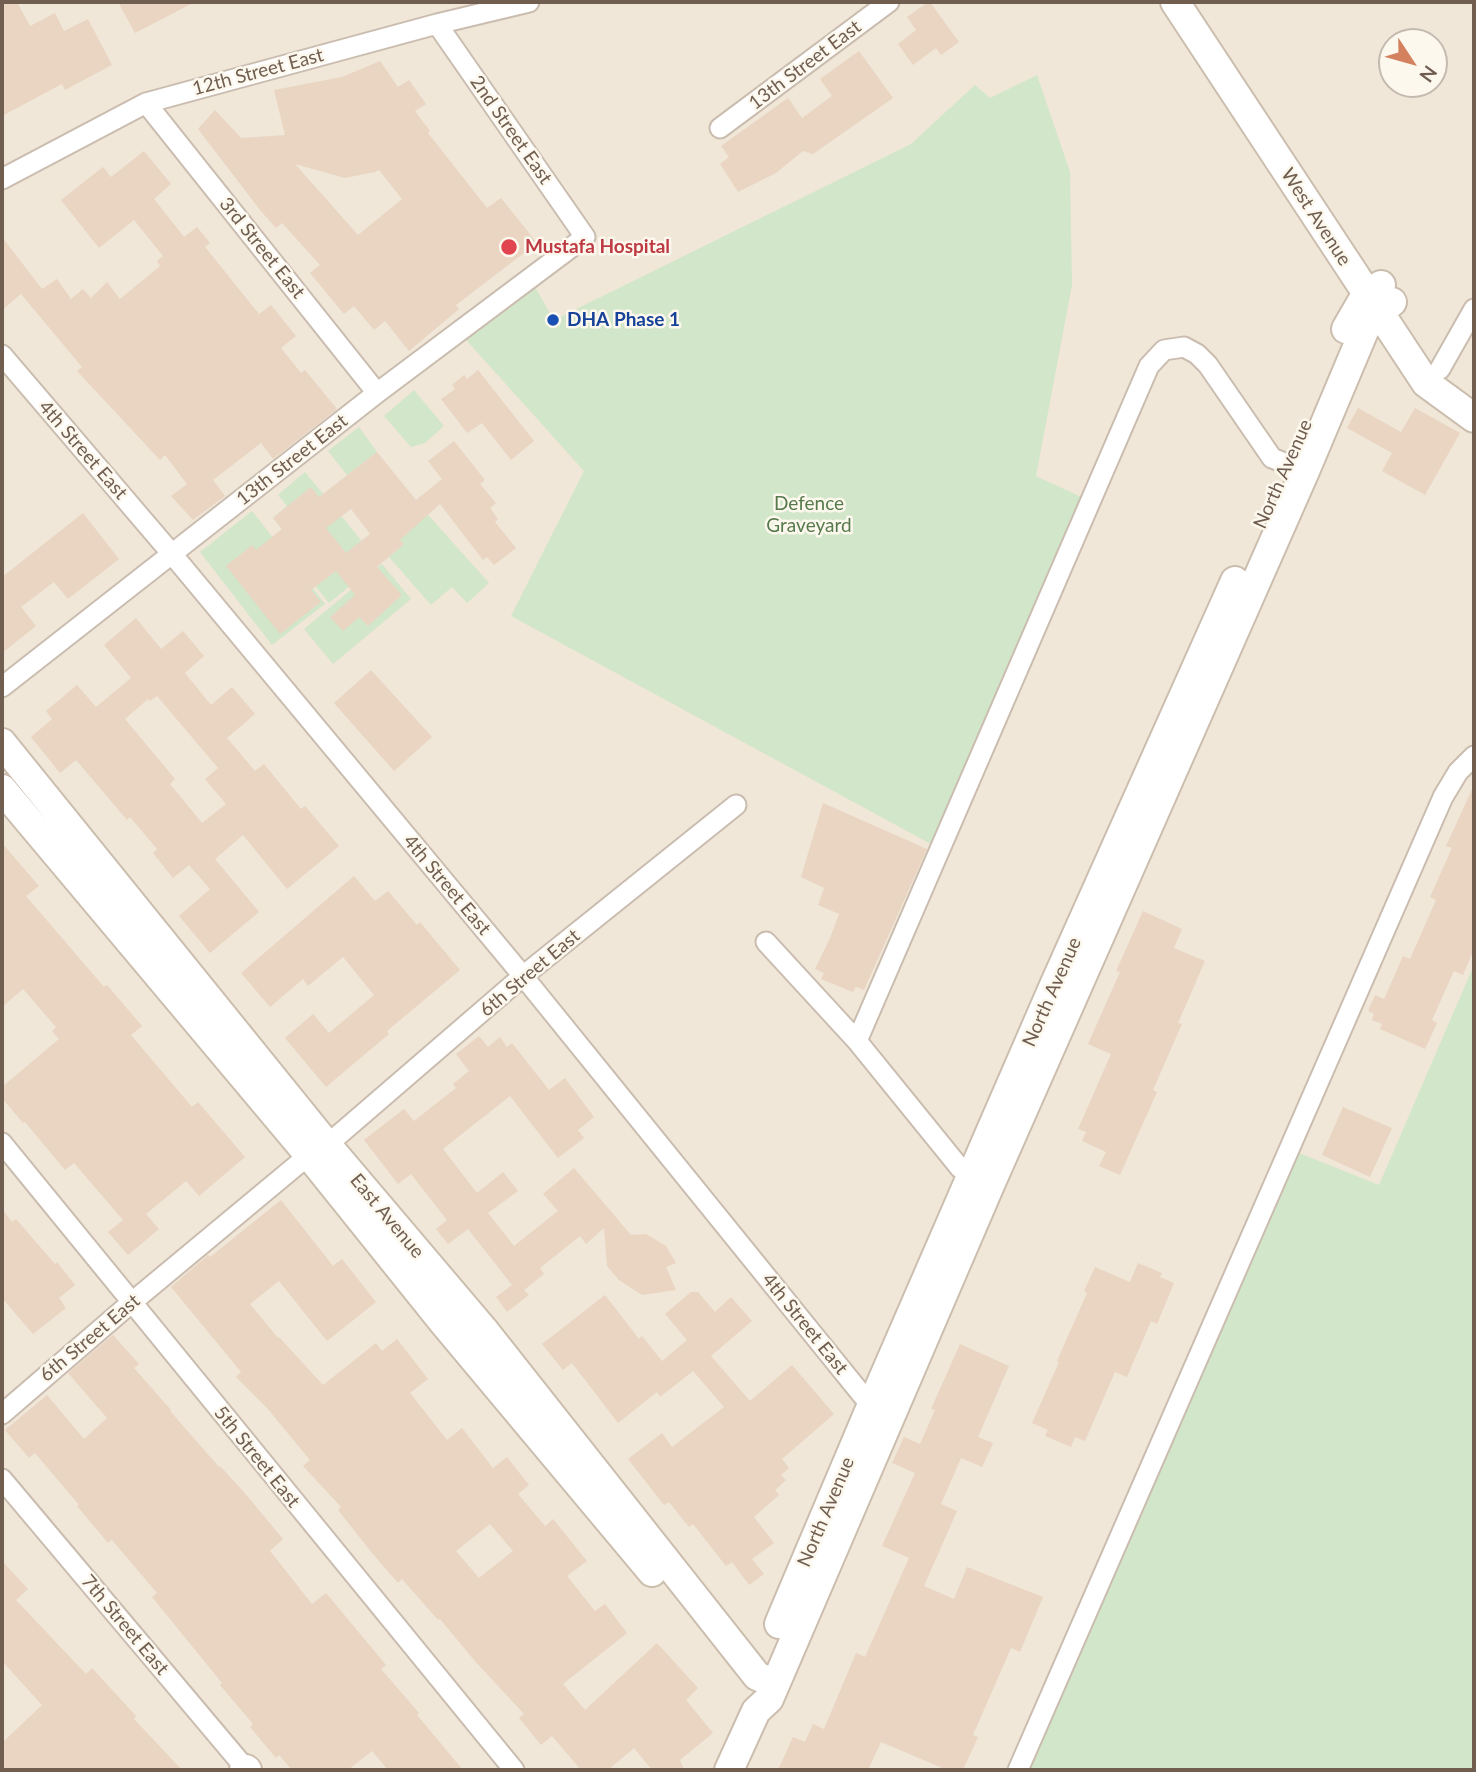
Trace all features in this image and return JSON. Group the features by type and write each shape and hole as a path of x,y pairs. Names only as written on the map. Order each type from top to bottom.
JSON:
{"street":[{"name":"12th Street East","path":"2,179 146,103 437,24 529,2"},
{"name":"13th Street East","path":"720,128 889,2"},
{"name":"West Avenue","path":"1175,2 1380,299 1440,369 1474,397"},
{"name":"West Avenue","path":"1192,2 1380,299 1426,383 1474,418"},
{"name":"2nd Street East","path":"437,24 585,237"},
{"name":"3rd Street East","path":"146,103 377,393"},
{"name":"13th Street East","path":"2,687 377,393 585,237"},
{"name":"North Avenue","path":"729,1770 981,1180 1055,983 1296,467 1380,299"},
{"path":"1440,369 1474,309"},
{"path":"857,1041 1149,366 1164,350 1184,346 1197,354 1208,365 1272,458 1296,467"},
{"name":"4th Street East","path":"2,355 172,554 523,976 863,1396 882,1407"},
{"name":"East Avenue","path":"2,743 318,1150 443,1322 761,1692"},
{"path":"1018,1770 1443,797 1458,772 1474,756"},
{"name":"East Avenue","path":"2,789 318,1150"},
{"name":"6th Street East","path":"2,1414 523,976 736,805"},
{"path":"766,942 857,1041 960,1168 981,1180"},
{"name":"5th Street East","path":"2,1143 514,1770"},
{"name":"7th Street East","path":"2,1479 246,1770"}],"shaded area":[{"path":"2,2 1474,2 1474,1770 2,1770"}],"green space":[{"name":"Defence Graveyard","path":"1037,75 1070,172 1072,285 1036,476 1090,501 940,849 511,616 584,471 459,332 532,282 554,320 911,144 975,85 990,98"},
{"path":"414,390 444,426 425,443 411,447 384,416"},
{"path":"359,427 377,452 347,475 328,451"},
{"path":"305,472 379,562 329,603 290,555 298,548 273,518 287,506 278,495"},
{"path":"422,508 489,583 467,603 452,587 431,605 389,557 404,544 400,540"},
{"path":"252,511 325,604 272,645 200,552"},
{"path":"382,564 411,599 333,664 304,629"},
{"path":"1474,965 1474,1770 1028,1770 1299,1153 1379,1185"}],"building":[{"path":"2,2 17,2 30,26 55,13 64,31 88,19 112,65 65,90 62,84 2,116"},
{"path":"118,2 195,2 135,33"},
{"path":"928,2 959,42 941,55 936,48 913,65 898,44 916,30 907,17"},
{"path":"859,51 893,98 813,154 803,151 776,173 738,192 720,164 729,157 721,146 788,98 802,118 832,96 820,79"},
{"path":"380,61 398,87 409,80 426,104 415,111 430,131 428,133 487,208 501,198 537,243 456,305 459,309 409,351 385,321 374,330 354,306 344,314 310,273 320,265 282,223 276,228 198,129 215,110 241,138 285,135 274,90 342,77","holes":["295,164 345,178 379,170 402,199 358,235"]},
{"path":"144,151 171,184 154,199 184,237 197,227 210,243 205,247 259,314 271,305 296,336 281,348 301,373 305,370 337,409 273,459 261,443 213,480 225,496 193,520 171,496 187,484 165,455 160,460 77,371 82,367 21,294 2,310 2,237 42,289 57,279 71,299 83,289 91,298 107,282 120,299 160,266 157,261 163,256 134,220 99,248 61,200 103,167 111,177"},
{"path":"478,370 534,441 511,460 482,423 467,433 441,399 455,389 452,385 464,375 467,379"},
{"path":"1358,408 1401,432 1415,408 1460,433 1425,495 1382,471 1392,453 1347,428"},
{"path":"454,441 485,480 480,484 496,503 490,508 498,519 495,522 516,548 494,565 487,557 483,560 440,504 400,540 404,544 377,567 402,595 368,626 359,617 343,631 330,617 355,595 336,571 311,590 321,602 280,634 226,566 252,545 256,550 282,529 273,518 311,487 319,497 377,452 416,500 442,479 428,461","holes":["351,509 370,534 346,553 326,528"]},
{"path":"83,513 119,559 68,599 54,582 21,607 36,626 2,653 2,577"},
{"path":"136,618 161,649 183,631 204,656 185,673 211,705 232,687 255,714 227,738 255,771 264,764 301,809 305,806 339,846 287,889 243,835 215,859 259,912 210,953 179,916 210,889 189,865 173,878 153,853 157,849 130,817 127,820 76,760 60,773 31,737 52,719 46,711 77,685 96,707 131,678 104,645","holes":["157,696 218,768 205,779 226,804 202,823 170,784 175,779 125,719 148,699 150,701"]},
{"path":"371,670 432,737 394,771 334,703"},
{"path":"1474,785 1474,949 1463,975 1454,971 1432,1020 1437,1023 1425,1049 1380,1029 1382,1024 1372,1020 1374,1014 1368,1011 1375,995 1384,999 1403,956 1410,959 1436,900 1430,897 1452,848 1446,846"},
{"path":"823,803 927,849 864,990 856,987 853,992 821,979 824,973 815,969 839,914 818,905 824,888 801,877"},
{"path":"2,843 39,886 26,896 104,987 107,985 142,1026 131,1035 192,1107 198,1102 245,1157 199,1196 186,1181 146,1214 159,1229 128,1255 108,1232 123,1220 74,1163 65,1170 2,1098 2,1087 59,1039 52,1031 56,1027 23,989 2,1007"},
{"path":"354,876 375,901 388,891 417,925 420,922 460,970 326,1087 285,1038 313,1014 329,1033 374,995 343,957 308,986 303,979 270,1007 241,973"},
{"path":"1143,911 1182,929 1174,948 1205,961 1178,1023 1182,1024 1153,1090 1157,1092 1120,1175 1099,1166 1106,1152 1082,1141 1086,1132 1078,1129 1111,1054 1088,1044"},
{"path":"479,1036 488,1047 500,1037 507,1047 512,1043 549,1090 565,1078 594,1117 578,1130 584,1138 558,1158 510,1096 443,1149 477,1193 503,1172 518,1191 488,1213 514,1246 558,1211 543,1194 574,1168 631,1235 646,1234 666,1246 676,1263 666,1267 676,1290 642,1295 619,1280 607,1266 604,1228 586,1244 580,1236 540,1268 544,1274 524,1290 529,1295 507,1312 496,1297 512,1285 468,1229 448,1244 436,1229 447,1220 411,1174 398,1184 364,1140 404,1109 414,1121 456,1088 453,1084 469,1071 456,1054"},
{"path":"1343,1107 1392,1128 1370,1177 1322,1155"},
{"path":"281,1200 333,1266 342,1259 376,1302 327,1341 279,1281 250,1304 323,1385 376,1343 382,1351 397,1339 428,1379 410,1393 447,1440 462,1428 493,1468 507,1457 529,1485 518,1494 545,1526 553,1519 587,1561 567,1576 595,1611 605,1604 627,1633 563,1684 585,1710 657,1643 698,1688 686,1700 713,1733 680,1760 684,1770 652,1770 634,1748 608,1770 581,1770 552,1736 541,1745 519,1718 524,1714 440,1619 438,1620 402,1579 398,1583 372,1553 338,1510 341,1507 303,1466 310,1460 267,1408 236,1377 241,1372 171,1287 208,1255 210,1257","holes":["490,1524 513,1551 479,1578 456,1551"]},
{"path":"2,1209 12,1222 16,1219 75,1285 59,1298 66,1308 33,1334 2,1298"},
{"path":"1138,1263 1162,1273 1160,1277 1174,1283 1157,1324 1151,1321 1127,1377 1115,1372 1085,1441 1075,1437 1071,1447 1045,1436 1048,1430 1032,1423 1087,1293 1084,1291 1095,1267 1130,1282"},
{"path":"691,1292 698,1292 715,1312 731,1297 752,1321 711,1356 750,1401 792,1365 834,1414 782,1459 789,1468 781,1475 786,1480 775,1490 779,1495 754,1517 774,1543 752,1559 764,1574 749,1585 732,1562 726,1566 693,1524 689,1527 669,1502 664,1505 628,1459 662,1433 672,1447 724,1407 693,1371 660,1397 657,1392 618,1423 572,1363 563,1370 542,1344 605,1295 639,1339 642,1336 662,1361 687,1340 665,1314"},
{"path":"113,1335 139,1364 134,1368 283,1539 270,1551 312,1604 326,1593 386,1665 381,1669 463,1770 388,1770 372,1751 348,1770 292,1770 279,1755 276,1758 250,1727 253,1724 152,1597 157,1593 112,1540 108,1543 35,1453 29,1458 5,1430 47,1395 84,1439 107,1418 68,1373"},
{"path":"960,1344 1009,1366 978,1437 993,1443 982,1467 961,1458 941,1504 957,1511 924,1586 954,1599 967,1567 1043,1597 1020,1652 1011,1648 973,1735 978,1737 963,1770 947,1770 881,1742 868,1770 778,1770 793,1737 805,1742 813,1724 824,1729 856,1653 865,1657 909,1558 882,1546 915,1473 892,1463 904,1437 920,1444 935,1410 931,1409"},
{"path":"2,1561 28,1589 16,1600 86,1674 92,1668 136,1716 134,1719 182,1770 2,1770 2,1743 42,1705 2,1661"}],"place":[{"name":"Mustafa Hospital","path":"509,247"},
{"name":"DHA Phase 1","path":"553,320"}]}
